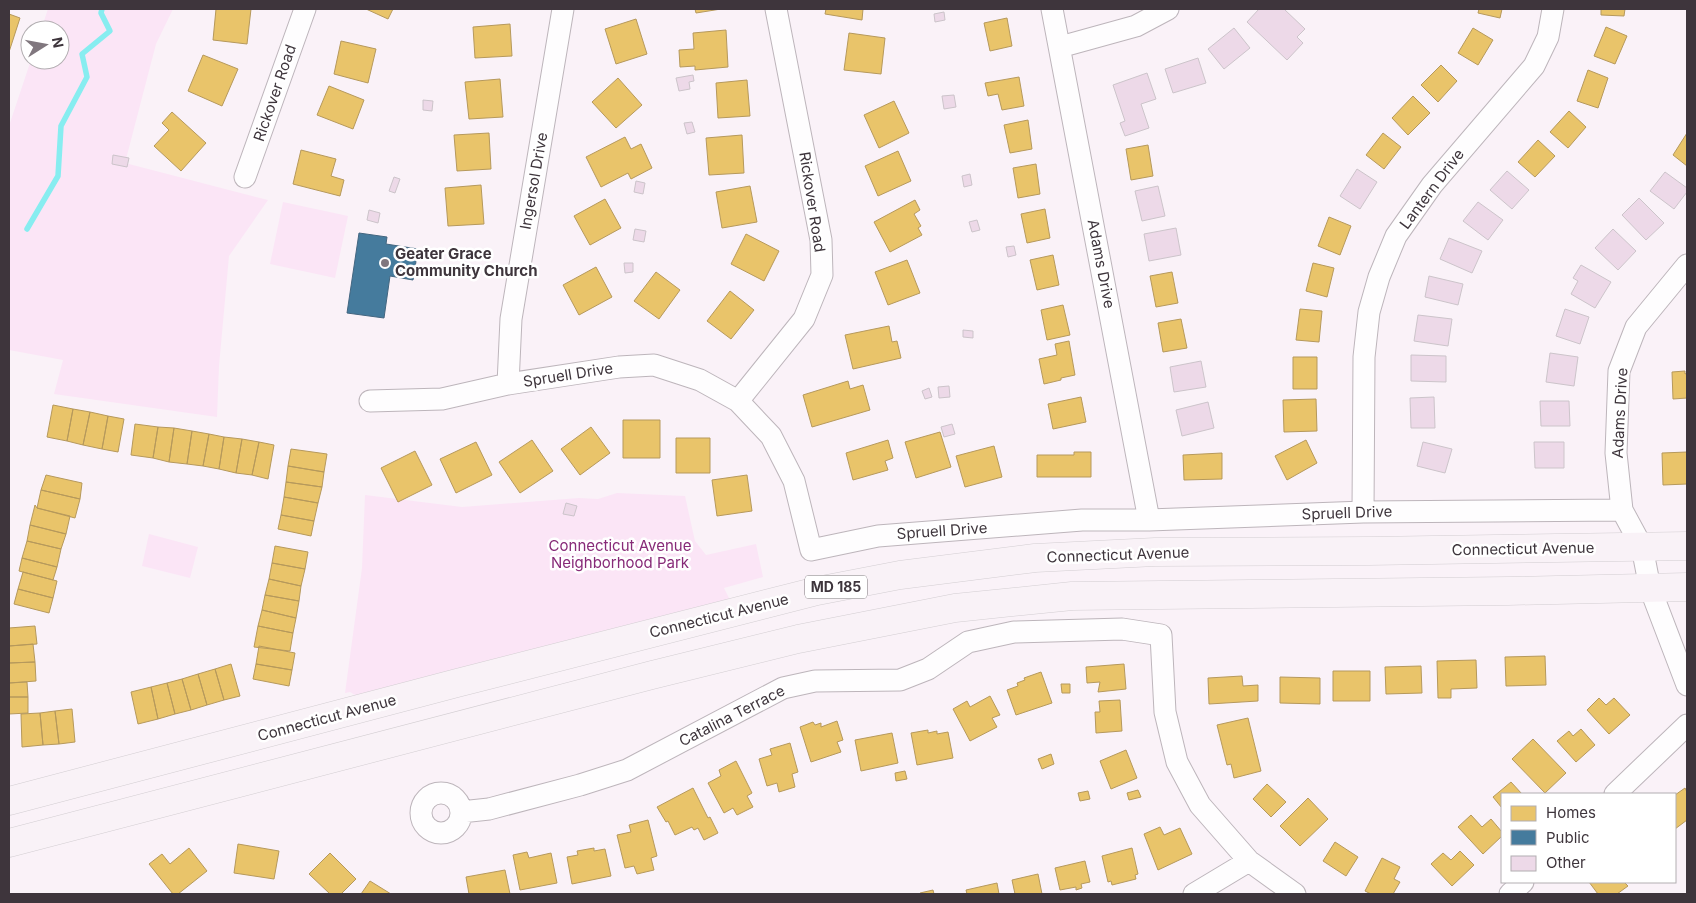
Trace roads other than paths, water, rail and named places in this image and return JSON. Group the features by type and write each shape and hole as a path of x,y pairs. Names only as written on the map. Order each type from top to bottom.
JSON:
{"main road":[{"name":"Connecticut Avenue","path":"9,802 457,683 818,591 900,575 1035,558 1156,552 1687,546"},
{"path":"9,843 789,641 955,608 1072,596 1508,592 1687,587"}],"street":[{"name":"Rickover Road","path":"246,177 305,9"},
{"name":"Ingersol Drive","path":"508,384 511,319 563,9"},
{"name":"Rickover Road","path":"738,401 804,319 822,275 821,240 776,9"},
{"name":"Adams Drive","path":"1052,9 1149,520"},
{"path":"1060,47 1136,26 1168,9"},
{"name":"Lantern Drive","path":"1364,512 1364,357 1370,312 1379,276 1396,236 1432,184 1534,66 1548,38 1553,9"},
{"name":"Adams Drive","path":"1684,277 1636,327 1619,371 1616,453 1622,510 1642,547 1650,588 1687,685"},
{"name":"Spruell Drive","path":"370,401 442,399 508,384 619,366 654,365 700,380 738,401 770,436 794,481 811,550 886,535 1082,520 1149,520 1364,512 1622,510"},
{"name":"Catalina Terrace","path":"461,812 489,809 627,770 783,688 815,682 900,680 928,669 968,642 1014,632 1122,629 1161,635 1165,712 1177,762 1200,805 1249,861"},
{"path":"1616,793 1687,725"},
{"path":"1194,894 1249,861 1295,894"},
{"path":"1510,894 1523,883"}],"waterway":[{"path":"27,229 58,176 61,126 87,77 82,54 110,31 101,13 102,9"}],"place":[{"name":"Geater Grace Community Church","path":"385,263"}],"park label":[{"name":"Connecticut Avenue Neighborhood Park","path":"620,554"}]}
